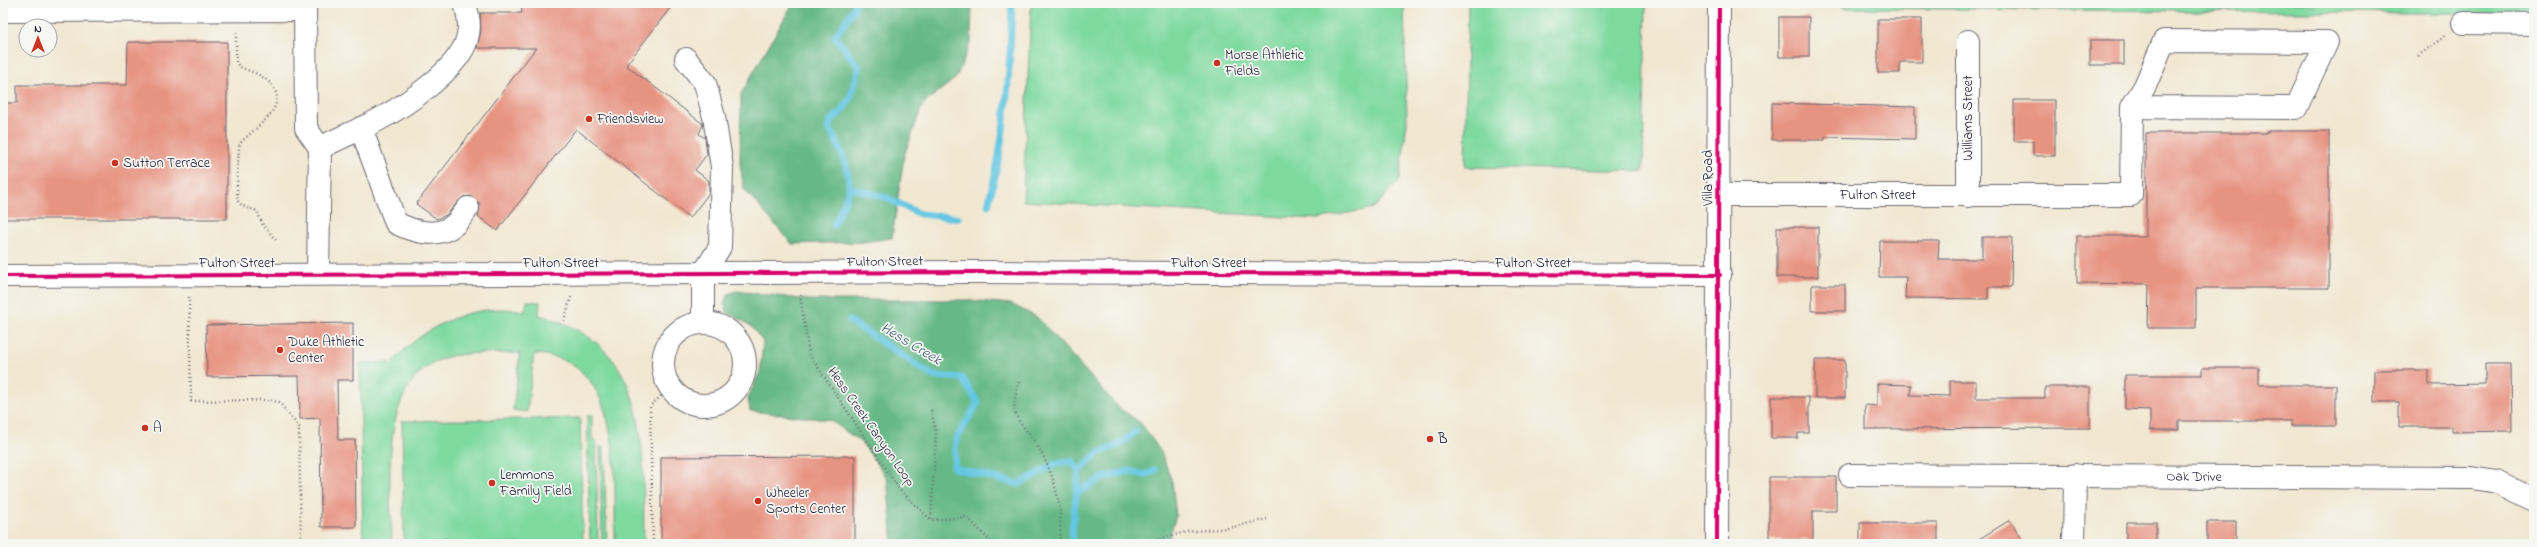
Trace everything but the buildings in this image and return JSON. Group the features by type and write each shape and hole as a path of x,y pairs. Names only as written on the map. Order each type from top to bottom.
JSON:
{"street":[{"path":"320,148 378,120 416,96 442,74 462,52 467,39 470,20 465,3"},
{"name":"Villa Road","path":"1717,544 1720,275 1719,3"},
{"path":"3,10 115,7 305,7 306,128 320,148 318,274"},
{"path":"2463,23 2534,24"},
{"name":"Williams Street","path":"1968,40 1968,196"},
{"path":"2164,41 2327,42 2296,108 2132,107 2145,86 2164,41"},
{"path":"686,59 706,83 714,117 722,167 720,247 703,274 702,323"},
{"name":"Fulton Street","path":"1719,195 2131,195 2132,107"},
{"path":"361,128 396,223 422,233 436,232 453,226 468,208"},
{"name":"Fulton Street","path":"3,276 970,272 1720,275"},
{"path":"702,323 719,326 732,334 742,348 745,363 743,379 734,393 720,402 705,406 689,403 675,394 670,388 666,381 662,366 665,350 673,336 687,326 702,323"},
{"name":"Oak Drive","path":"1850,475 2471,478 2497,482 2534,500"},
{"path":"2074,544 2075,475"}],"path":[{"path":"2226,3 2276,3"},
{"path":"2418,56 2463,23"},
{"path":"236,31 236,63 270,82 275,91 276,100 276,108 269,119 240,143 238,160 239,173 236,192 237,200 242,206 257,211 263,225 276,240"},
{"path":"189,292 191,401 266,400 279,402 299,427 301,544"},
{"path":"564,321 572,292"},
{"path":"1019,382 1015,397 1016,416 1027,428 1054,482 1062,522 1059,544"},
{"path":"653,544 650,406 670,388"},
{"path":"931,410 936,433 931,520 967,517 993,544"},
{"path":"1142,544 1185,532 1229,528 1267,519"}],"green space":[{"path":"793,3 972,3 971,42 956,78 923,104 904,156 892,238 865,242 792,244 744,189 740,165 741,94"},
{"name":"Morse Athletic Fields","path":"1031,3 1404,3 1407,122 1400,179 1374,208 1317,219 1023,201"},
{"path":"1468,3 1646,3 1643,171 1465,167"},
{"path":"1843,3 2530,3 2530,14 1843,8"},
{"path":"736,291 810,300 968,300 1011,304 1037,317 1119,408 1141,423 1161,452 1172,481 1176,516 1167,544 893,544 887,478 862,443 830,420 750,411 748,398 760,372 763,342 751,326 727,312 724,304 728,294"},
{"path":"527,301 540,302 539,315 577,330 604,350 623,376 635,405 641,438 644,544 615,544 615,488 609,426 600,399 586,376 564,360 534,354 527,412 513,410 520,353 462,354 444,358 422,371 407,389 397,413 392,439 390,495 392,544 363,544 360,363 389,362 390,365 418,338 450,320 486,310 505,309 525,311"},
{"path":"587,416 592,416 592,440 596,440 598,544 590,544"},
{"name":"Lemmons Family Field","path":"580,418 583,544 404,544 402,421"},
{"path":"600,447 604,447 607,544 602,544"}],"waterway":[{"name":"Hess Creek","path":"834,225 849,191 849,180 843,156 829,128 830,121 837,116 847,104 853,91 859,67 835,37 855,7 855,3"},
{"path":"988,205 999,155 1006,105 1012,3"},
{"path":"849,187 887,198 920,214 958,218"},
{"name":"Hess Creek","path":"850,321 933,376 962,378 978,403 956,439 954,468 1019,484 1055,464 1072,461 1079,471 1072,529 1073,544"},
{"path":"1079,471 1098,453 1119,445 1136,431"},
{"path":"1077,493 1102,478 1129,471 1145,475 1155,470"}],"cycle path":[{"path":"1717,544 1719,3"},
{"path":"3,276 970,272 1720,275"}],"place":[{"name":"Morse Athletic Fields","path":"1217,63"},
{"name":"Friendsview","path":"589,119"},
{"name":"Sutton Terrace","path":"115,163"},
{"name":"Duke Athletic Center","path":"280,350"},
{"name":"A","path":"145,428"},
{"name":"B","path":"1430,439"},
{"name":"Lemmons Family Field","path":"492,483"},
{"name":"Wheeler Sports Center","path":"758,501"}]}
